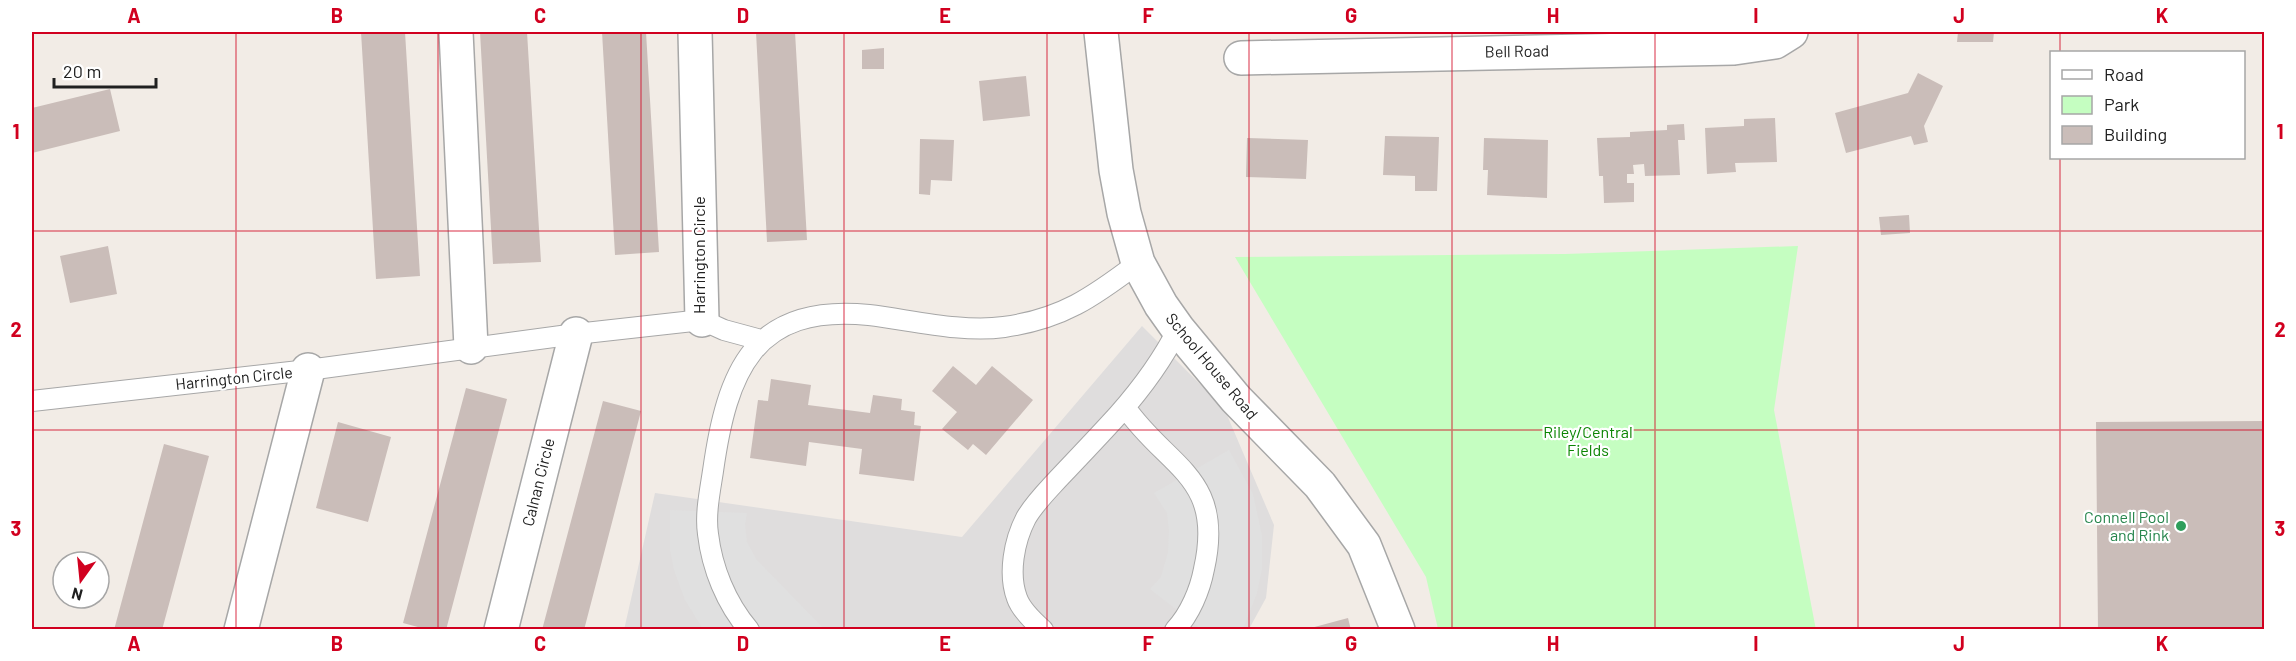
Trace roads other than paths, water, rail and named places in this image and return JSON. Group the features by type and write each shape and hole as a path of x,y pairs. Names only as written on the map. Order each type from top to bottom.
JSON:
{"street":[{"path":"456,32 471,347"},
{"name":"Harrington Circle","path":"695,32 702,320"},
{"name":"School House Road","path":"1101,32 1116,170 1124,213 1138,263 1161,305 1178,329 1236,399 1320,485 1364,545 1398,630"},
{"name":"Bell Road","path":"1241,58 1734,48 1775,42 1791,32"},
{"name":"Calnan Circle","path":"501,630 576,334"},
{"path":"241,630 308,370"}],"lane":[{"path":"748,630 722,588 713,561 708,533 709,500 717,443 726,407 744,361 761,340 786,323 818,315 866,315 945,326 1003,327 1050,318 1094,295 1138,263"},
{"name":"Harrington Circle","path":"32,401 308,370 471,347 702,320"},
{"path":"702,320 724,330 761,340"},
{"path":"1043,630 1033,621 1017,599 1012,570 1018,539 1026,518 1041,498 1125,406 1166,353 1178,329"},
{"path":"1125,406 1137,424 1188,474 1203,497 1209,525 1208,552 1201,584 1183,621 1174,630"}],"place":[{"name":"Connell Pool and Rink","path":"2181,526"}],"park label":[{"name":"Riley/Central Fields","path":"1588,441"}]}
